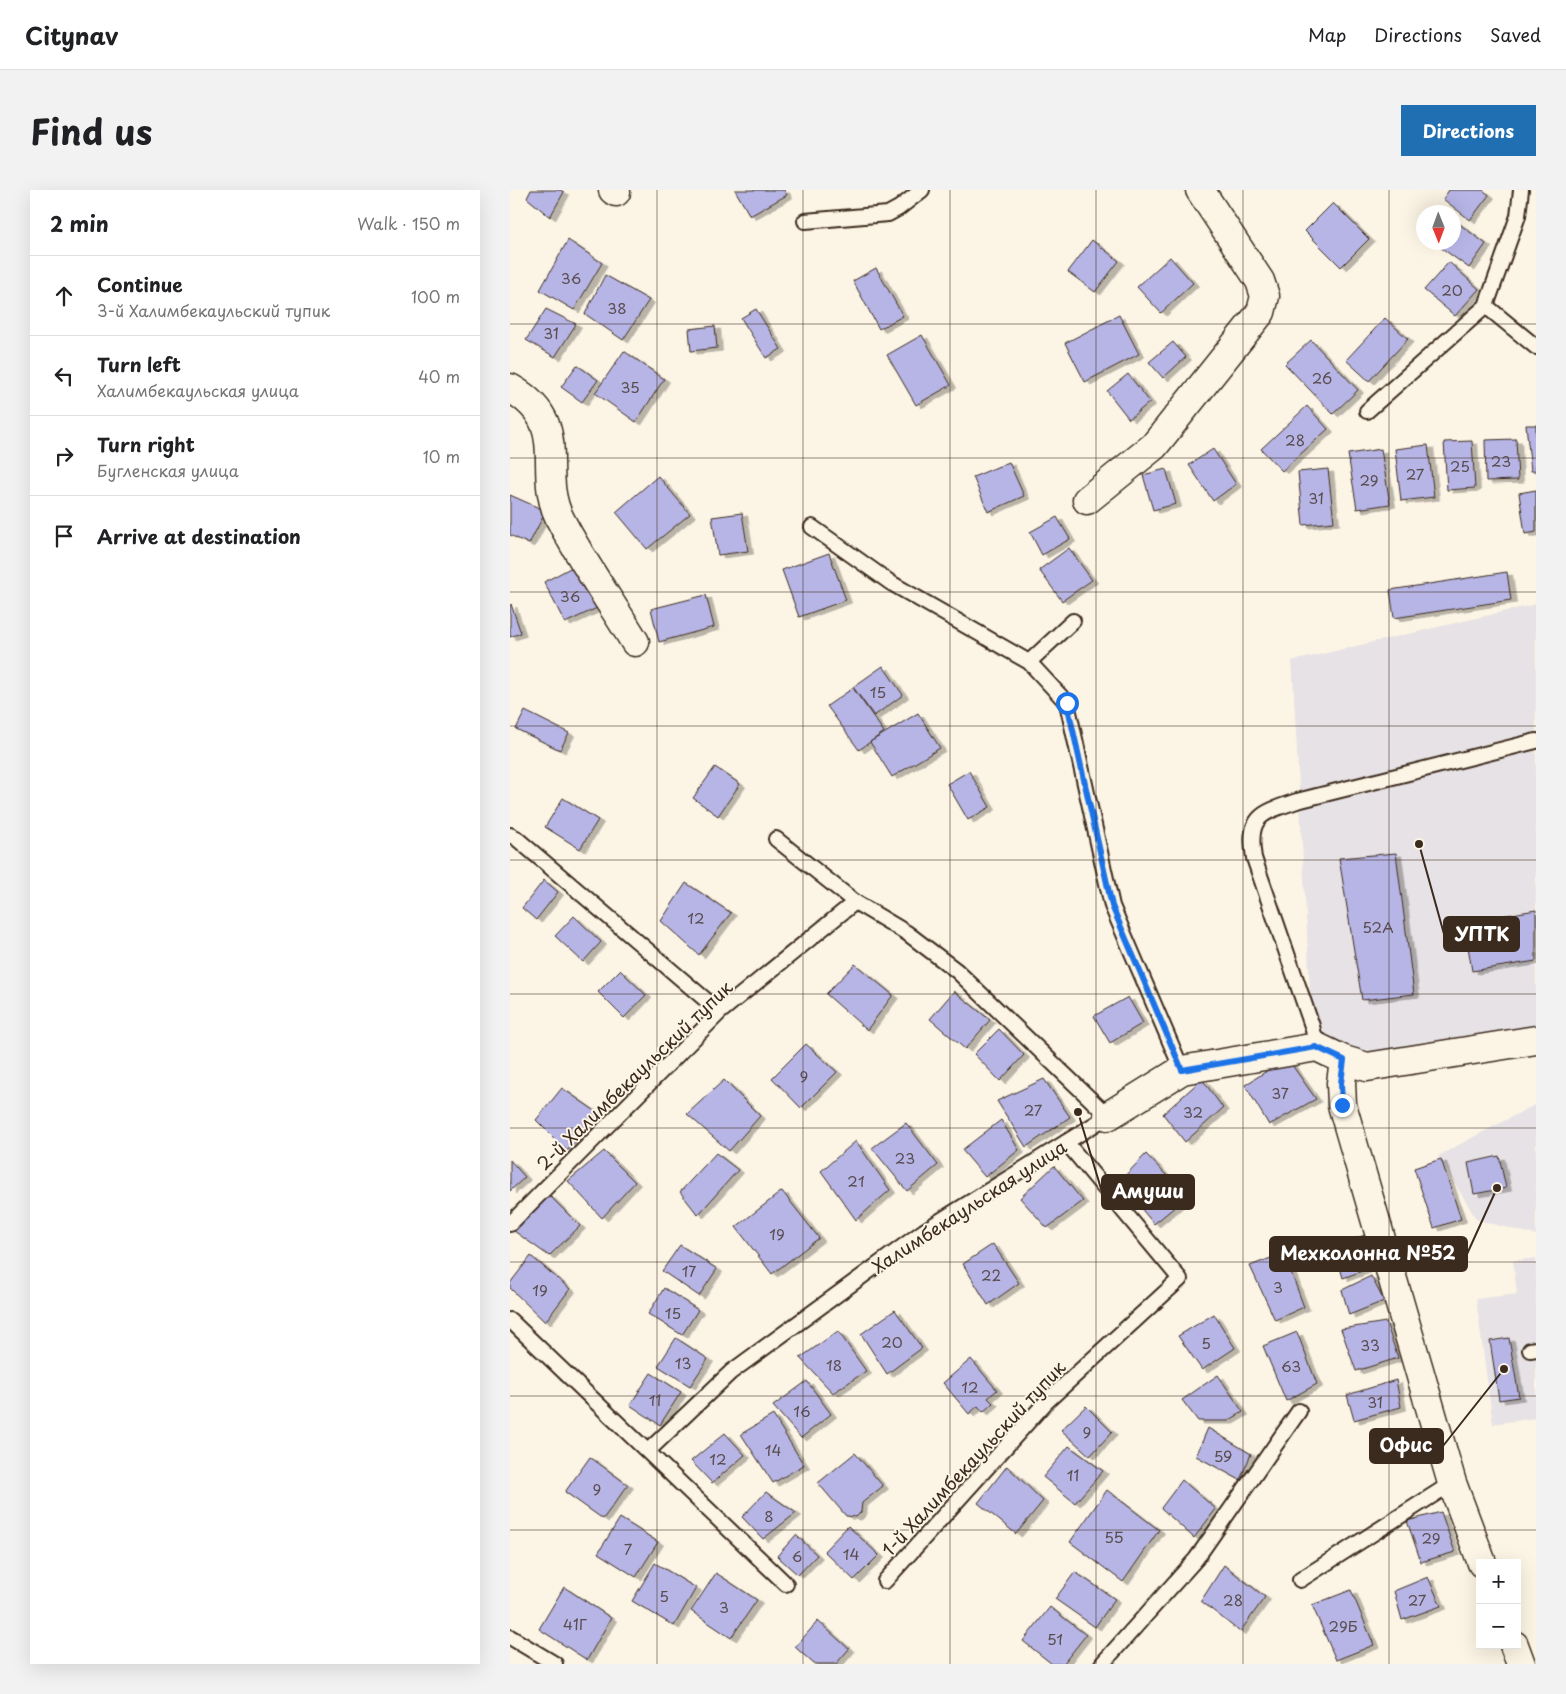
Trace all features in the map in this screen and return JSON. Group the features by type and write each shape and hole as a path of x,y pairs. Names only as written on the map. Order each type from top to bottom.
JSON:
{"street":[{"path":"1087,500 1154,446 1262,312 1266,296 1260,281 1200,190"},
{"path":"510,388 524,396 542,416 550,440 552,494 559,518 635,642"},
{"path":"1316,1047 1344,1060 1367,1067 1536,1040"},
{"name":"Халимбекаульская улица","path":"1108,1116 1182,1070 1316,1047"},
{"path":"1344,1060 1341,1083 1342,1105 1452,1483 1480,1559"},
{"path":"1515,1649 1521,1664"}],"lane":[{"path":"805,221 888,214 900,208 922,190"},
{"path":"1367,411 1486,306 1518,216 1521,190"},
{"path":"1486,306 1536,347"},
{"path":"812,527 891,583 1029,662 1067,703 1112,906 1182,1070"},
{"path":"1029,662 1073,621"},
{"path":"1316,1047 1312,1026 1254,858 1251,840 1254,824 1266,811 1296,801 1536,741"},
{"path":"510,835 516,838 720,1012"},
{"path":"776,839 856,902 907,933 957,971 1108,1116"},
{"name":"2-й Халимбекаульский тупик","path":"510,1224 720,1012 856,902"},
{"name":"Халимбекаульская улица","path":"649,1450 731,1372 924,1231 1108,1116"},
{"name":"1-й Халимбекаульский тупик","path":"885,1581 1046,1402 1180,1279 1066,1142"},
{"path":"510,1320 649,1450 786,1584"},
{"path":"1102,1664 1196,1559 1298,1411"},
{"path":"1300,1580 1452,1483"},
{"path":"510,1637 555,1664"}],"shaded area":[{"path":"1536,604 1536,1030 1369,1058 1312,1026 1292,661"},
{"path":"1536,1104 1536,1235 1477,1220 1438,1156"},
{"path":"1536,1258 1536,1418 1493,1424 1476,1299 1517,1294 1513,1261"}],"building":[{"path":"531,190 560,190 564,192 550,217 527,198"},
{"path":"735,190 784,190 787,195 750,216"},
{"path":"1449,190 1483,190 1489,195 1470,220 1461,213 1461,205 1451,205 1443,199"},
{"path":"1333,203 1369,239 1341,267 1305,231"},
{"path":"1461,225 1486,244 1469,268 1444,250 1461,250"},
{"path":"568,240 602,263 574,310 540,290"},
{"path":"1092,240 1119,261 1095,292 1068,272"},
{"path":"1170,257 1193,283 1161,313 1137,287"},
{"path":"1449,262 1479,289 1455,316 1424,290"},
{"path":"876,268 903,316 879,329 853,281"},
{"path":"605,275 649,300 623,340 585,314"},
{"path":"546,309 576,324 555,357 526,340"},
{"path":"756,309 781,349 766,358 741,318"},
{"path":"1119,315 1139,354 1085,382 1065,343"},
{"path":"1385,318 1408,339 1369,381 1346,360"},
{"path":"715,326 717,348 691,351 689,329"},
{"path":"922,335 951,385 916,405 887,355"},
{"path":"1311,340 1358,390 1333,414 1285,364"},
{"path":"1173,342 1186,357 1163,378 1149,362"},
{"path":"624,351 664,379 636,422 595,393"},
{"path":"577,365 598,380 582,402 561,387"},
{"path":"1128,374 1150,402 1129,419 1107,391"},
{"path":"1307,406 1328,429 1282,471 1261,449"},
{"path":"1526,425 1536,425 1536,471 1531,471"},
{"path":"1516,439 1518,480 1486,481 1485,440"},
{"path":"1472,441 1475,488 1447,490 1444,442"},
{"path":"1428,445 1434,497 1401,501 1395,449"},
{"path":"1213,449 1236,484 1213,501 1189,465"},
{"path":"1381,449 1390,504 1357,509 1348,454"},
{"path":"1009,462 1024,496 988,512 973,477"},
{"path":"1166,469 1176,504 1153,510 1143,475"},
{"path":"1328,469 1334,522 1303,525 1298,472"},
{"path":"658,476 690,514 647,549 616,512"},
{"path":"1536,490 1536,532 1525,534 1519,493"},
{"path":"510,495 546,511 529,544 510,535"},
{"path":"742,513 748,551 718,555 712,517"},
{"path":"1057,517 1070,539 1042,555 1030,532"},
{"path":"1069,548 1092,580 1062,601 1039,570"},
{"path":"829,553 846,600 799,617 782,570"},
{"path":"574,566 597,608 565,623 544,582"},
{"path":"1507,572 1511,600 1394,618 1390,590"},
{"path":"706,595 714,627 659,642 651,609"},
{"path":"510,605 521,633 510,637"},
{"path":"883,666 903,695 874,716 853,687"},
{"path":"853,688 884,732 859,750 827,706"},
{"path":"525,711 569,733 560,750 516,729"},
{"path":"918,713 940,748 892,777 870,742"},
{"path":"715,767 740,784 718,816 693,798"},
{"path":"969,771 990,807 968,820 947,784"},
{"path":"563,798 598,820 580,849 545,827"},
{"path":"1396,853 1414,994 1362,1000 1339,858"},
{"path":"544,880 558,892 536,920 522,908"},
{"path":"686,883 731,913 699,955 661,921"},
{"path":"1536,910 1536,961 1472,971 1464,922"},
{"path":"574,916 601,942 583,962 555,936"},
{"path":"855,964 893,995 867,1030 826,994"},
{"path":"620,970 646,995 624,1018 598,992"},
{"path":"954,991 990,1020 965,1049 930,1019"},
{"path":"1128,997 1143,1023 1110,1043 1094,1016"},
{"path":"999,1029 1024,1055 1000,1081 974,1054"},
{"path":"806,1044 837,1072 801,1108 772,1078"},
{"path":"1287,1058 1316,1099 1269,1125 1245,1085"},
{"path":"1044,1079 1070,1117 1026,1147 997,1101"},
{"path":"1202,1079 1223,1108 1185,1142 1163,1114"},
{"path":"724,1080 760,1116 729,1151 687,1114"},
{"path":"562,1088 601,1115 567,1151 536,1120"},
{"path":"1001,1120 1019,1150 985,1177 962,1150"},
{"path":"906,1123 938,1165 907,1191 872,1148"},
{"path":"856,1141 890,1190 856,1220 821,1171"},
{"path":"604,1151 635,1182 602,1218 568,1181"},
{"path":"716,1153 738,1170 698,1215 680,1192"},
{"path":"1146,1154 1187,1197 1154,1224 1119,1182"},
{"path":"1499,1156 1506,1188 1474,1194 1468,1163"},
{"path":"1441,1159 1461,1219 1434,1228 1414,1168"},
{"path":"510,1160 525,1177 510,1191"},
{"path":"1054,1166 1083,1201 1047,1228 1020,1198"},
{"path":"782,1191 819,1238 772,1274 736,1227"},
{"path":"549,1195 580,1226 549,1256 514,1231"},
{"path":"1365,1235 1376,1266 1343,1278 1334,1246"},
{"path":"993,1244 1019,1283 988,1305 963,1264"},
{"path":"680,1245 717,1269 699,1296 662,1271"},
{"path":"1284,1253 1304,1307 1275,1320 1250,1266"},
{"path":"531,1256 570,1289 545,1322 510,1288 510,1283"},
{"path":"1371,1276 1384,1301 1349,1315 1342,1290"},
{"path":"664,1288 698,1310 682,1335 648,1314"},
{"path":"895,1310 922,1348 887,1374 861,1334"},
{"path":"1214,1314 1235,1348 1202,1370 1178,1336"},
{"path":"1386,1322 1398,1358 1356,1371 1341,1329"},
{"path":"838,1331 866,1371 833,1393 800,1358"},
{"path":"1297,1332 1317,1384 1286,1401 1263,1346"},
{"path":"676,1338 708,1359 690,1386 658,1366"},
{"path":"1509,1338 1519,1397 1499,1400 1490,1341"},
{"path":"971,1359 997,1390 988,1398 993,1403 983,1412 978,1406 969,1414 943,1383"},
{"path":"651,1373 681,1392 660,1425 630,1405"},
{"path":"1218,1375 1243,1412 1228,1421 1198,1421 1182,1400"},
{"path":"1396,1380 1401,1407 1354,1420 1347,1395"},
{"path":"807,1381 831,1414 801,1438 773,1406"},
{"path":"1086,1406 1112,1432 1090,1456 1061,1430"},
{"path":"773,1415 804,1465 773,1483 741,1434"},
{"path":"1208,1428 1251,1454 1240,1480 1196,1456"},
{"path":"725,1433 745,1455 712,1483 691,1461"},
{"path":"1069,1446 1103,1471 1075,1503 1043,1477"},
{"path":"855,1453 883,1486 862,1503 861,1512 856,1517 846,1516 818,1483"},
{"path":"590,1457 628,1485 603,1519 565,1492"},
{"path":"1007,1466 1043,1501 1016,1534 978,1503"},
{"path":"1182,1480 1216,1509 1194,1538 1161,1508"},
{"path":"1107,1490 1159,1530 1123,1582 1070,1542"},
{"path":"766,1492 796,1513 763,1539 742,1517"},
{"path":"1441,1512 1455,1552 1421,1562 1407,1521"},
{"path":"620,1518 658,1542 636,1577 598,1553"},
{"path":"848,1526 879,1555 854,1580 824,1551"},
{"path":"796,1535 817,1555 798,1575 777,1556"},
{"path":"655,1563 696,1588 674,1626 632,1601"},
{"path":"1224,1565 1265,1597 1240,1632 1201,1601"},
{"path":"1075,1572 1115,1599 1095,1627 1055,1599"},
{"path":"716,1573 757,1600 731,1638 691,1611"},
{"path":"1428,1577 1441,1606 1402,1620 1394,1591"},
{"path":"564,1587 611,1618 587,1660 539,1629"},
{"path":"1351,1590 1374,1645 1336,1660 1312,1605"},
{"path":"1050,1607 1086,1635 1063,1664 1052,1664 1023,1641"},
{"path":"818,1621 849,1649 836,1664 814,1664 795,1647"}],"place":[{"name":"УПТК","path":"1419,844"},
{"name":"Амуши","path":"1078,1112"},
{"name":"Мехколонна №52","path":"1497,1188"},
{"name":"Офис","path":"1504,1369"}],"route":[{"path":"1067,703 1112,906 1182,1070 1316,1047 1344,1060 1341,1083 1342,1105"}]}
